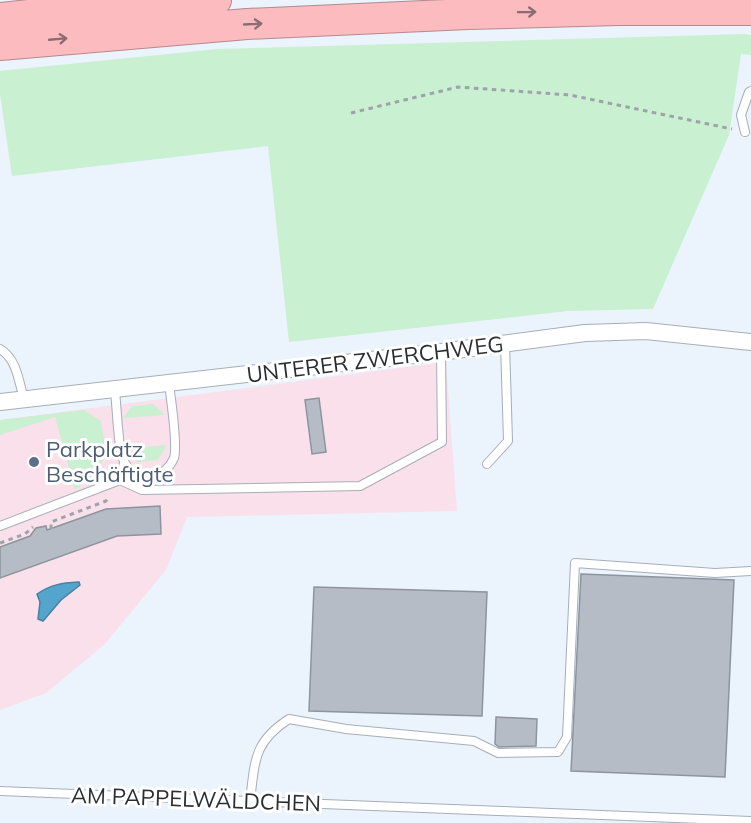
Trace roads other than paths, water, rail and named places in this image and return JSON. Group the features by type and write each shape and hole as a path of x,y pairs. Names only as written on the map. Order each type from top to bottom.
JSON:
{"highway":[{"path":"0,18 216,0"},
{"path":"0,45 305,21 619,10 751,10"}],"street":[{"name":"UNTERER ZWERCHWEG","path":"0,402 441,352 585,333 646,331 751,342"}],"lane":[{"path":"745,132 741,115 748,92 751,91"},
{"path":"487,464 508,441 505,343"},
{"path":"0,349 13,362 24,400"},
{"path":"0,525 120,480 142,490 360,486 442,442 441,352"},
{"path":"115,390 124,463 131,471 141,476 151,477 170,466 174,457 169,384"},
{"path":"120,480 124,463"},
{"path":"250,801 255,757 263,741 277,726 289,719 346,729 474,741 498,753 558,752 567,737 575,563 715,573 751,571"},
{"name":"AM PAPPELWÄLDCHEN","path":"0,791 751,822"}],"water":[{"path":"79,582 80,585 61,600 43,621 38,619 40,602 37,594 57,585"}],"place":[{"name":"Parkplatz Beschäftigte","path":"34,462"}]}
